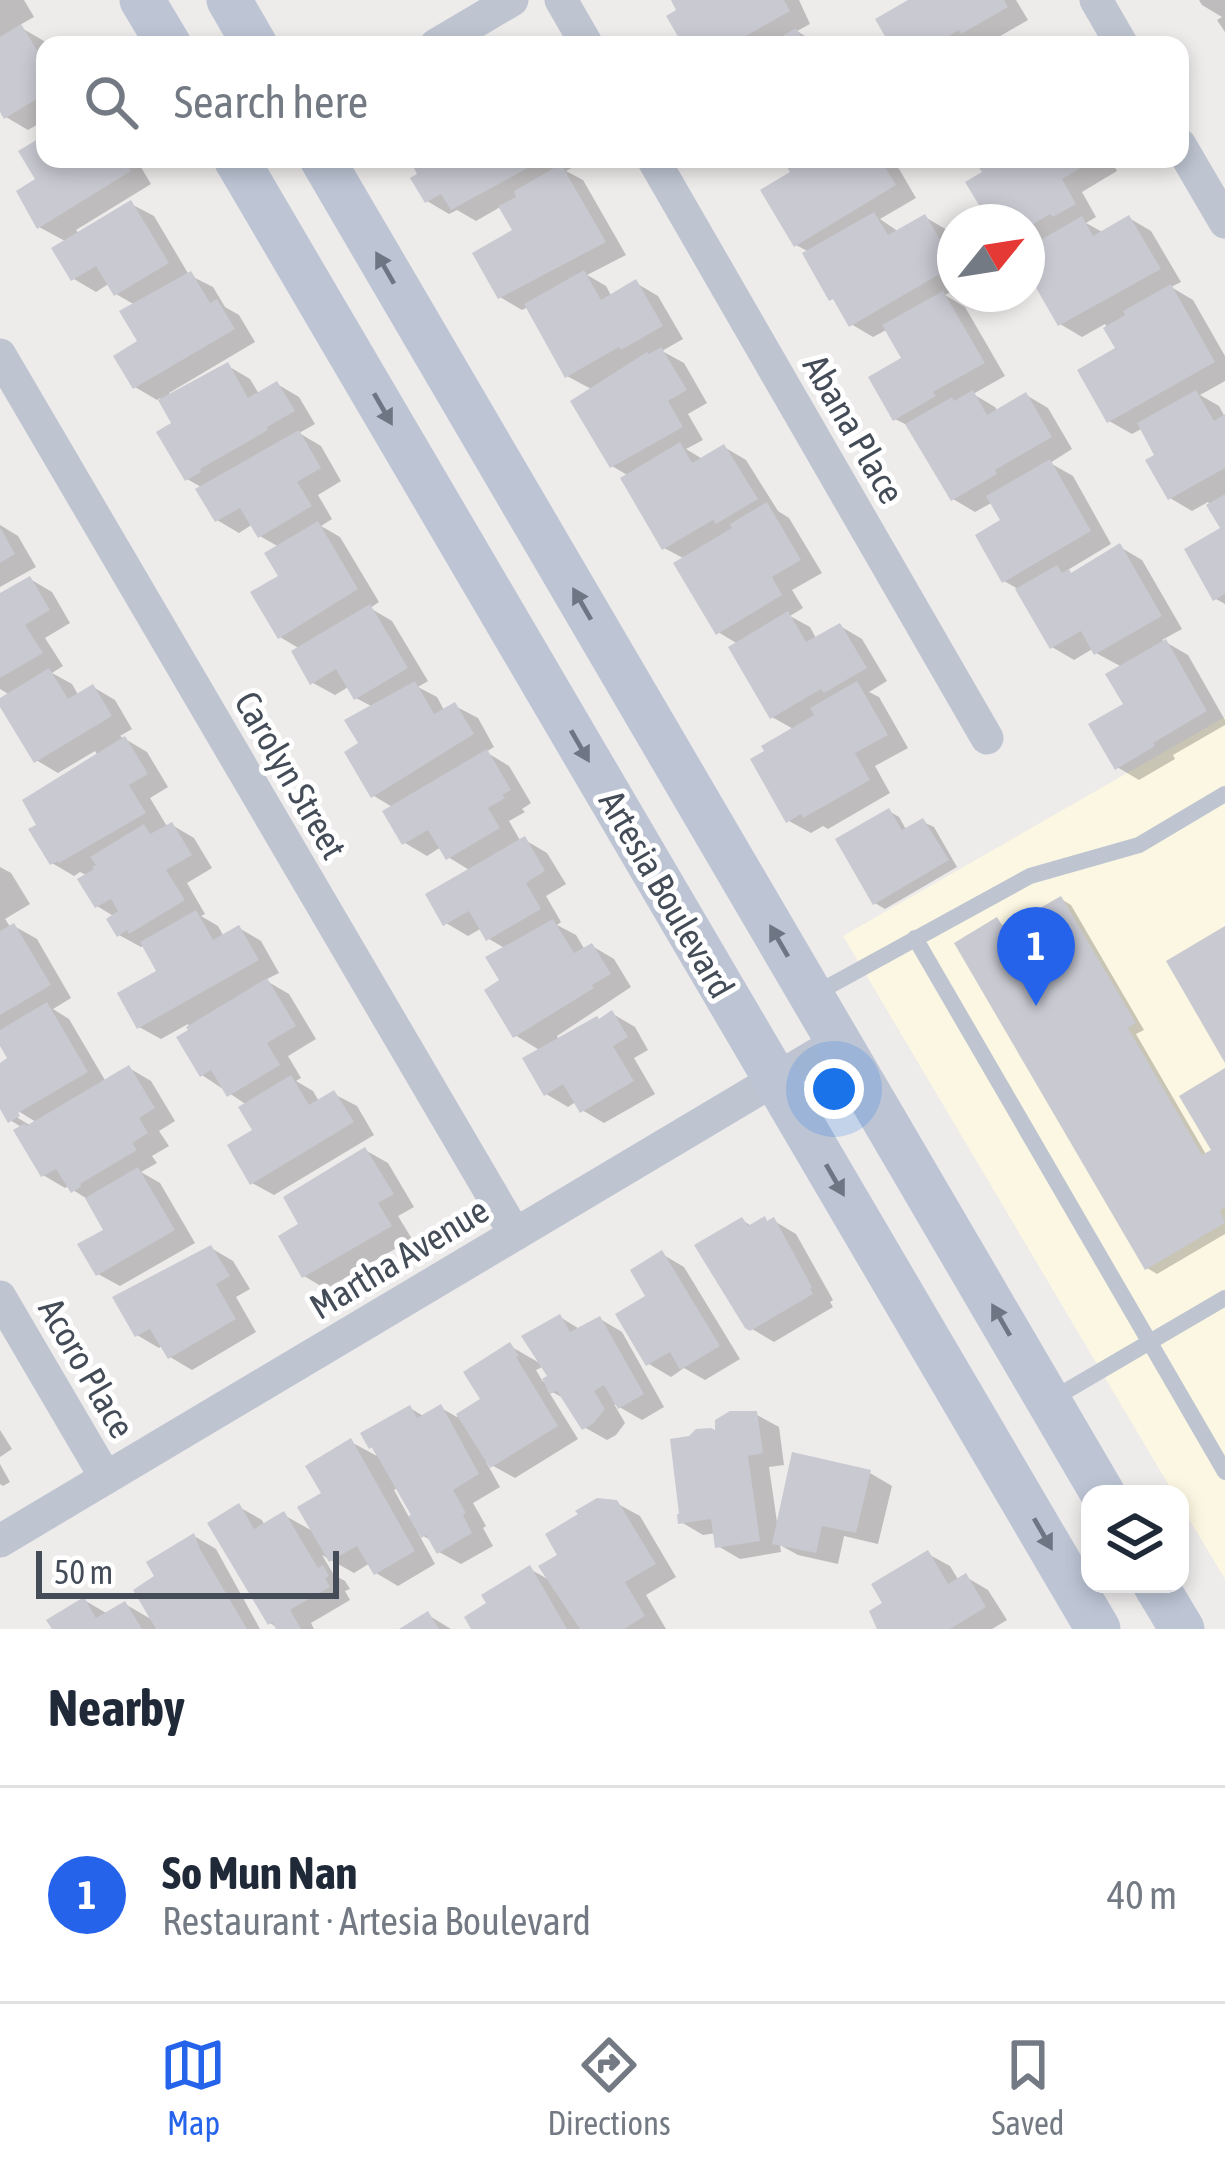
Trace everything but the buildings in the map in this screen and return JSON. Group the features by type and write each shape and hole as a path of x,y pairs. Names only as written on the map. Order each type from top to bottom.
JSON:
{"main road":[{"path":"142,0 164,36"},
{"path":"229,0 250,36"},
{"name":"Artesia Boulevard","path":"244,168 1098,1629"},
{"name":"Artesia Boulevard","path":"327,168 1097,1485"},
{"path":"987,1439 1048,1402"},
{"path":"1160,1593 1182,1629"}],"street":[{"path":"451,36 512,0"},
{"path":"561,0 582,36"},
{"path":"1096,0 1117,36"},
{"path":"1189,160 1225,222"},
{"name":"Abana Place","path":"658,168 987,738"},
{"name":"Carolyn Street","path":"0,355 515,1234"},
{"name":"Martha Avenue","path":"0,1541 838,1042"},
{"name":"Acoro Place","path":"0,1297 106,1478"}],"lane":[{"path":"811,995 1030,876 1139,844 1225,794"},
{"path":"915,938 1225,1472"},
{"path":"1048,1402 1225,1298"}],"shaded area":[{"path":"1225,717 1225,1579 1189,1519 1189,1485 1169,1485 843,936"}],"place":[{"name":"So Mun Nan","path":"1036,1006"}]}
